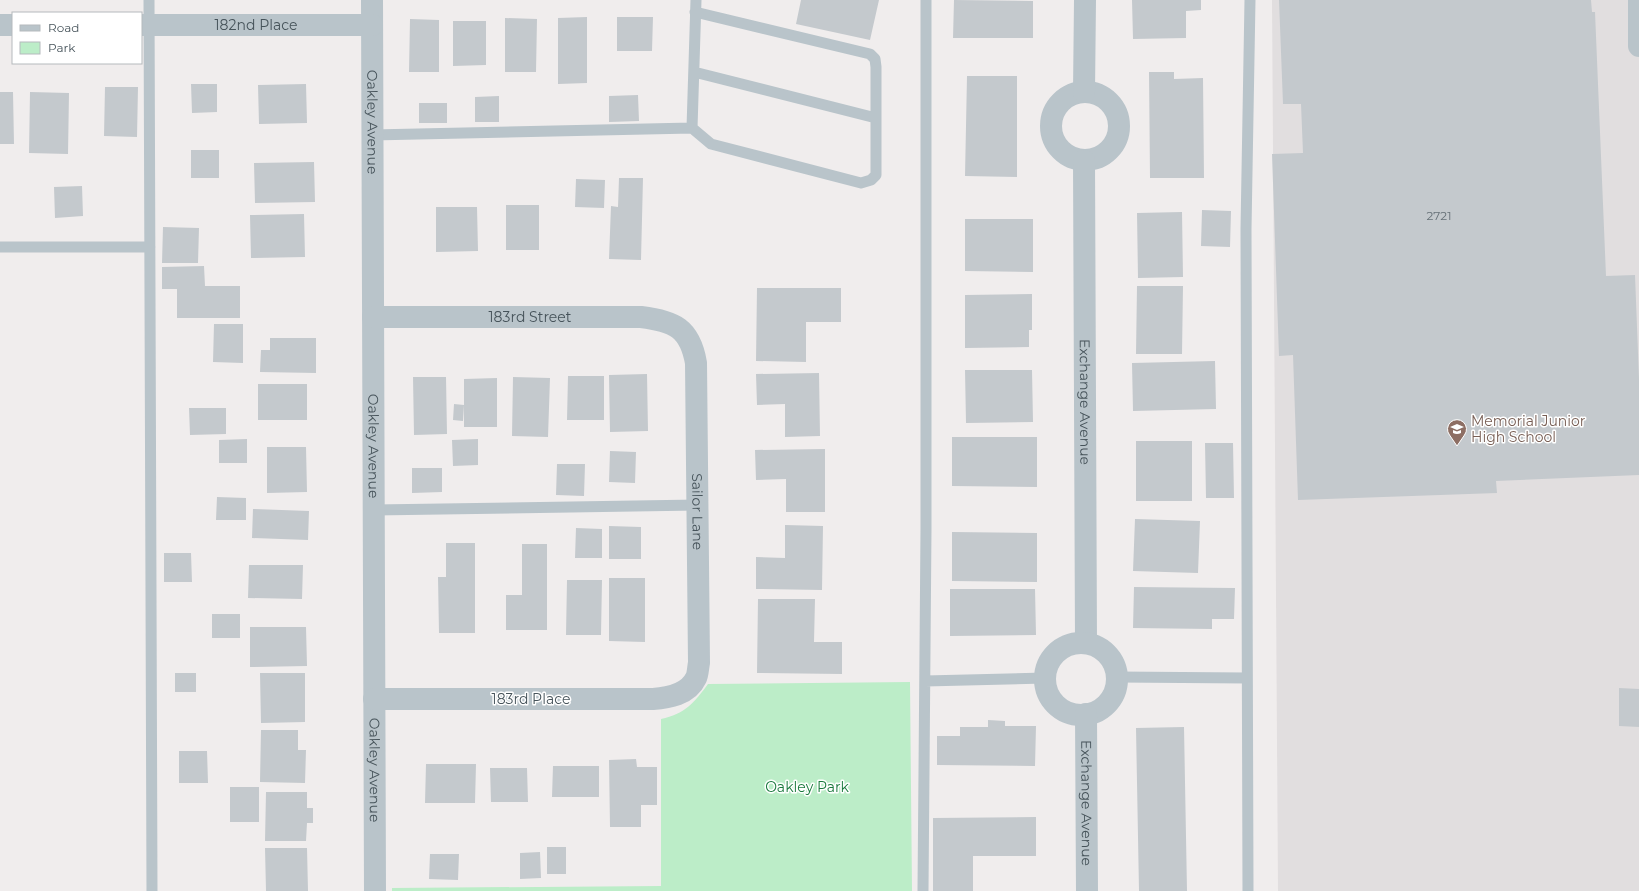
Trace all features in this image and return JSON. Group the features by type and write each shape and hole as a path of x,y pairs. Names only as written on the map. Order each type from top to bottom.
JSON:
{"street":[{"name":"Oakley Avenue","path":"372,0 375,891"},
{"path":"1084,92 1085,0"},
{"path":"1639,0 1639,46"},
{"path":"0,25 12,25"},
{"name":"182nd Place","path":"145,25 372,25"},
{"path":"1084,92 1095,93 1109,102 1118,115 1120,126 1118,137 1113,147 1105,155 1084,161 1072,158 1062,152 1055,143 1050,132 1050,120 1062,100 1072,94 1084,92"},
{"name":"Exchange Avenue","path":"1084,161 1086,643"},
{"name":"183rd Street","path":"373,318 641,317 660,319 673,323 684,333"},
{"name":"Sailor Lane","path":"684,333 694,348 696,363 699,662 696,678 686,690"},
{"path":"1086,643 1096,646 1111,658 1116,667 1117,677 1116,688 1112,698 1105,706 1086,714 1074,714 1062,709 1053,701 1047,690 1045,678 1047,666 1053,656 1063,648 1074,644 1086,643"},
{"name":"183rd Place","path":"374,699 653,699 671,697 686,690"},
{"name":"Exchange Avenue","path":"1086,714 1087,891"}],"lane":[{"path":"149,0 145,25 150,247 152,891"},
{"path":"692,128 696,0"},
{"path":"923,891 925,681 926,0"},
{"path":"1248,891 1246,229 1250,0"},
{"path":"372,135 692,128 711,144 861,183 871,180 876,175 876,67 875,59 870,54 695,12"},
{"path":"694,72 876,118"},
{"path":"0,247 150,247"},
{"path":"374,510 698,505"},
{"path":"1117,677 1247,678"},
{"path":"925,681 1045,678"}],"shaded area":[{"name":"Memorial Junior High School","path":"1272,0 1639,0 1639,891 1278,891"}],"green space":[{"name":"Oakley Park","path":"910,682 912,891 392,891 392,888 661,886 661,719 683,711 698,697 708,684"}],"building":[{"path":"801,0 879,0 870,40 796,24"},
{"path":"954,0 1033,1 1033,38 953,38"},
{"path":"1132,0 1201,0 1201,10 1186,11 1186,38 1133,39"},
{"path":"1279,0 1591,0 1592,12 1595,12 1606,276 1635,275 1639,379 1639,475 1496,481 1497,493 1298,500 1293,355 1279,356 1272,154 1303,153 1301,104 1283,104"},
{"path":"587,17 587,83 558,84 558,18"},
{"path":"617,17 653,17 652,51 617,51"},
{"path":"505,18 537,19 536,72 505,72"},
{"path":"410,19 439,20 439,72 409,72"},
{"path":"453,21 486,21 486,65 453,66"},
{"path":"1149,72 1174,72 1174,79 1203,78 1204,178 1150,178"},
{"path":"967,76 1017,76 1017,177 965,176"},
{"path":"191,84 217,84 217,112 192,113"},
{"path":"306,84 307,123 259,124 258,85"},
{"path":"105,87 138,87 137,137 104,136"},
{"path":"0,92 13,92 14,144 0,144"},
{"path":"30,92 69,93 68,154 29,153"},
{"path":"638,95 639,121 609,122 609,96"},
{"path":"499,96 499,122 475,122 475,97"},
{"path":"419,103 447,103 447,123 419,123"},
{"path":"191,150 219,150 219,178 191,178"},
{"path":"314,162 315,202 255,203 254,163"},
{"path":"619,178 643,178 641,260 609,259 611,206 618,207"},
{"path":"576,179 605,180 604,208 575,207"},
{"path":"82,186 83,216 55,218 54,187"},
{"path":"506,205 539,205 539,250 506,250"},
{"path":"436,207 477,207 478,251 436,252"},
{"path":"1202,210 1231,211 1230,247 1201,246"},
{"path":"1182,212 1183,277 1138,278 1137,213"},
{"path":"304,214 305,257 251,258 250,215"},
{"path":"965,219 1033,219 1033,272 965,271"},
{"path":"163,227 199,228 198,263 162,263"},
{"path":"204,266 205,286 240,286 240,318 177,318 177,289 162,289 162,267"},
{"path":"1137,286 1183,286 1182,354 1136,354"},
{"path":"757,288 841,288 841,322 806,322 806,362 756,361"},
{"path":"1032,294 1032,330 1029,330 1029,347 965,348 965,295"},
{"path":"214,324 243,324 243,363 213,362"},
{"path":"270,338 316,338 316,373 260,372 261,350 270,350"},
{"path":"1215,361 1216,409 1133,411 1132,363"},
{"path":"965,370 1032,370 1033,422 966,423"},
{"path":"819,373 820,436 785,437 785,404 757,405 756,374"},
{"path":"647,374 648,431 610,432 609,375"},
{"path":"568,376 604,376 604,420 567,420"},
{"path":"413,377 446,377 447,434 414,435"},
{"path":"513,377 550,378 548,437 512,436"},
{"path":"497,378 497,427 464,427 464,379"},
{"path":"258,384 307,384 307,420 258,420"},
{"path":"454,404 464,405 463,421 453,420"},
{"path":"189,408 226,408 226,434 190,435"},
{"path":"952,437 1037,437 1037,487 952,486"},
{"path":"247,439 247,463 219,463 219,440"},
{"path":"478,439 478,465 453,466 452,440"},
{"path":"1136,441 1192,441 1192,501 1136,501"},
{"path":"1205,443 1233,443 1234,498 1206,498"},
{"path":"267,447 306,447 307,492 267,493"},
{"path":"825,449 825,512 786,512 786,479 756,480 755,450"},
{"path":"610,451 636,452 635,483 609,482"},
{"path":"557,464 585,464 584,496 556,495"},
{"path":"412,468 442,468 442,492 412,493"},
{"path":"217,497 246,498 246,520 216,520"},
{"path":"253,509 309,511 308,540 252,538"},
{"path":"1135,519 1200,521 1198,573 1133,571"},
{"path":"785,525 823,526 822,590 756,589 756,557 785,558"},
{"path":"609,526 641,527 641,559 609,559"},
{"path":"576,528 602,529 602,558 575,558"},
{"path":"952,532 1037,533 1037,582 952,581"},
{"path":"446,543 475,543 475,633 439,633 438,577 446,577"},
{"path":"522,544 547,544 547,630 506,630 506,595 522,595"},
{"path":"164,553 191,553 192,582 164,582"},
{"path":"249,565 303,565 302,599 248,598"},
{"path":"609,578 645,578 645,642 609,641"},
{"path":"567,580 602,580 601,635 566,635"},
{"path":"1134,587 1235,588 1234,619 1212,619 1212,629 1133,628"},
{"path":"950,589 1035,589 1036,635 950,636"},
{"path":"758,599 815,599 814,642 842,642 842,674 757,673"},
{"path":"212,614 240,614 240,638 212,638"},
{"path":"250,627 306,627 307,666 250,667"},
{"path":"175,673 196,673 196,692 175,692"},
{"path":"260,673 305,673 305,722 261,723"},
{"path":"1619,688 1639,689 1639,727 1619,726"},
{"path":"988,720 1005,721 1005,726 1036,726 1035,766 937,765 937,736 960,736 960,727 988,727"},
{"path":"1184,727 1187,891 1139,891 1136,728"},
{"path":"261,730 298,730 298,750 306,750 305,783 260,782"},
{"path":"179,751 207,751 208,783 179,783"},
{"path":"636,759 637,767 657,767 657,805 641,805 641,827 610,827 609,760"},
{"path":"426,764 476,764 475,803 425,803"},
{"path":"553,766 599,766 599,797 552,797"},
{"path":"490,768 527,768 528,802 491,802"},
{"path":"230,787 259,787 259,822 230,822"},
{"path":"266,792 307,792 307,808 313,808 313,823 307,823 306,841 265,841"},
{"path":"1036,817 1036,856 973,856 973,891 933,891 933,818"},
{"path":"547,847 566,847 566,874 547,874"},
{"path":"265,848 307,848 308,891 266,891"},
{"path":"540,852 541,878 520,879 520,853"},
{"path":"430,854 459,854 458,880 429,879"}],"place":[{"name":"Memorial Junior High School","path":"1457,446"}]}
